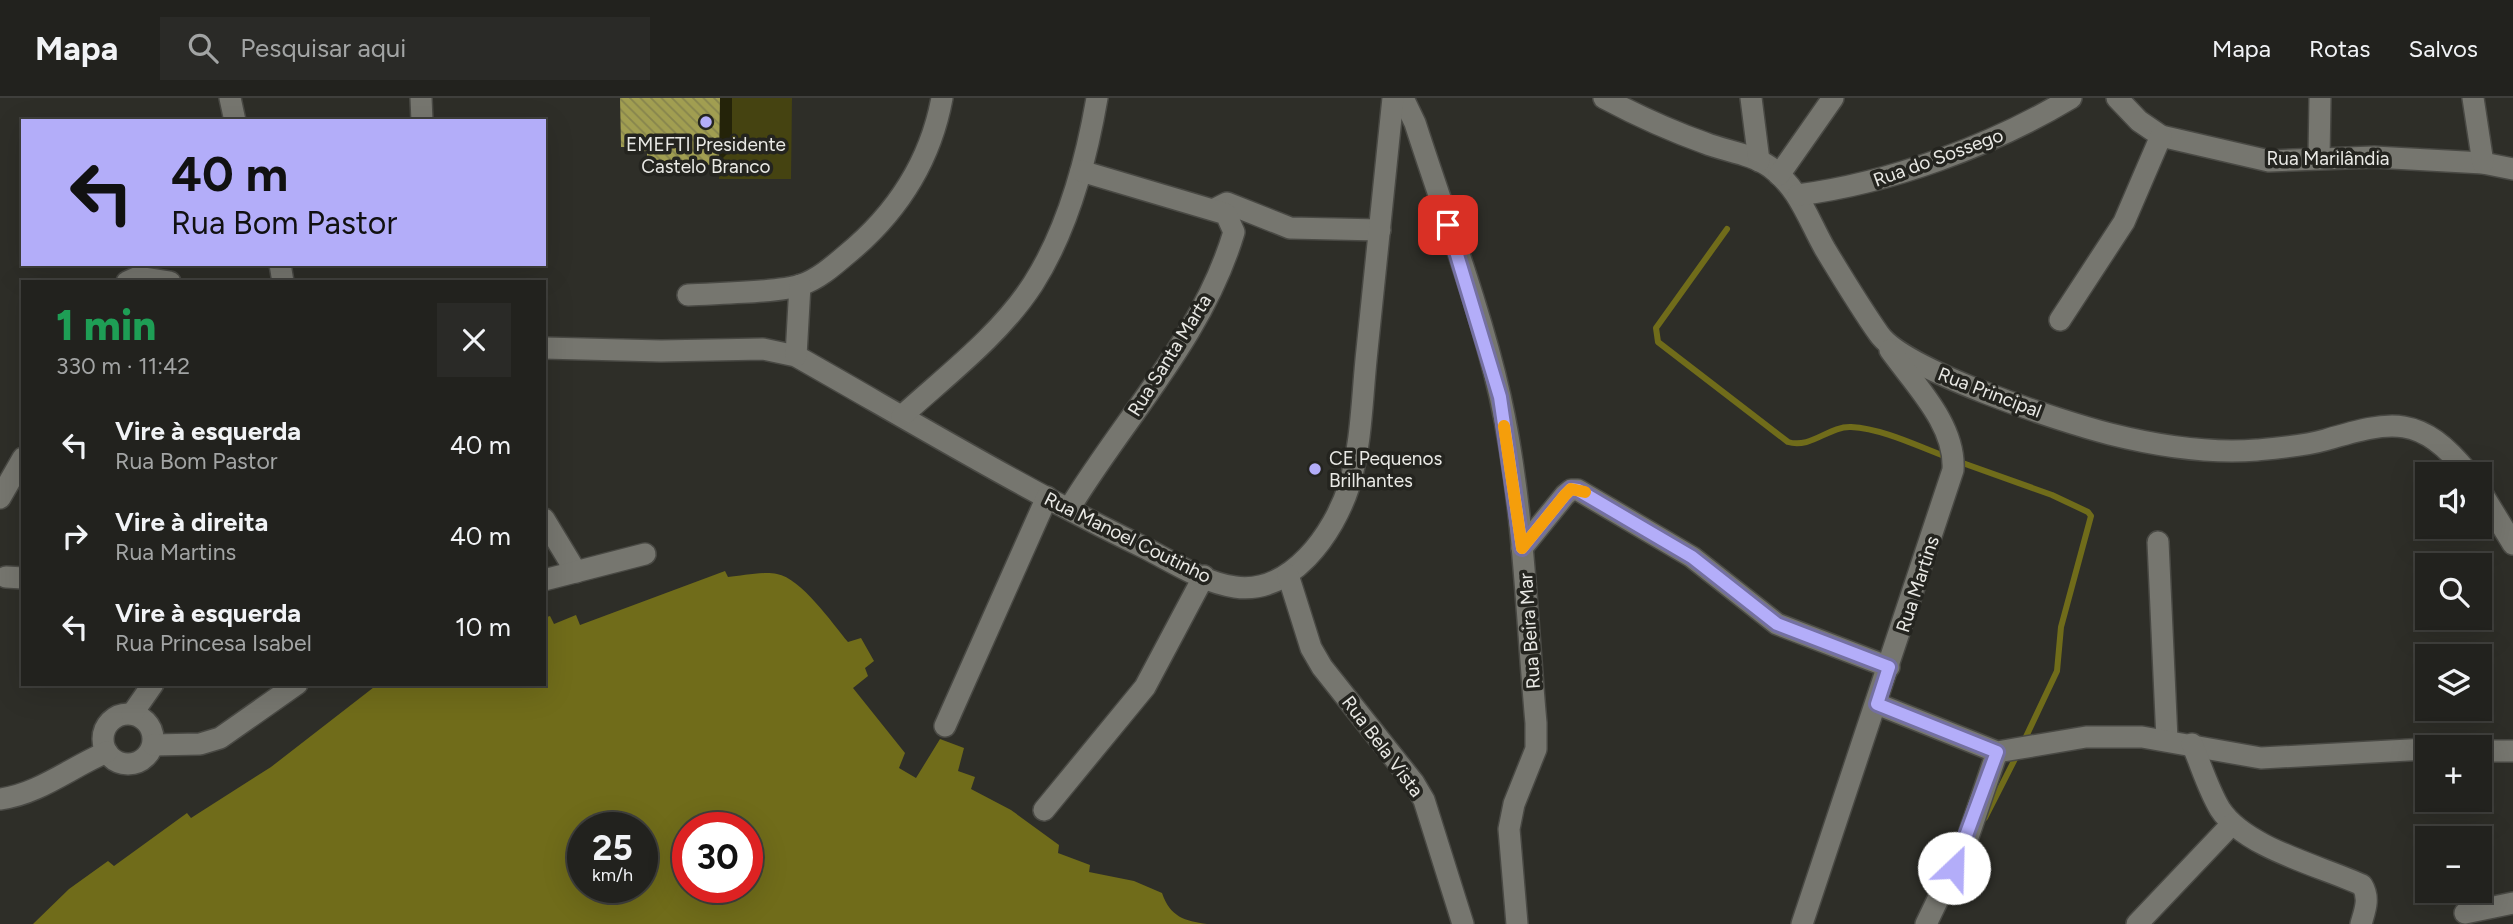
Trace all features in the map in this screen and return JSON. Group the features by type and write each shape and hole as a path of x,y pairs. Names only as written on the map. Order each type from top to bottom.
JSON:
{"street":[{"path":"230,98 234,119"},
{"path":"421,98 422,119"},
{"path":"688,295 800,285 828,270 875,231 903,196 928,151 942,98"},
{"path":"902,416 990,336 1033,285 1061,231 1081,172 1097,98"},
{"name":"Rua Manoel Coutinho","path":"546,348 661,351 763,349 796,356 1069,509 1204,576 1236,587 1268,584 1288,575 1315,549 1334,520 1348,489 1354,463 1393,98"},
{"name":"Rua Beira Mar","path":"1403,98 1415,123 1474,302 1500,397 1522,548 1536,749 1514,804 1509,829 1517,924"},
{"name":"Rua Principal","path":"1604,98 1703,143 1759,161 1779,175 1798,195 1825,248 1881,337 1908,358 1939,372 2028,408 2108,433 2170,446 2217,452 2271,448 2322,441 2365,427 2401,425 2424,433 2457,462"},
{"path":"1751,98 1759,161"},
{"path":"1779,175 1833,98"},
{"name":"Rua do Sossego","path":"1798,195 1848,189 1886,177 2028,123 2071,98"},
{"name":"Rua Marilândia","path":"2117,98 2139,121 2161,136 2269,161 2319,157 2483,163 2513,169"},
{"path":"2319,157 2320,98"},
{"path":"2473,98 2483,163"},
{"path":"2060,320 2124,222 2161,136"},
{"path":"1081,172 1213,210 1227,203 1290,228 1380,230"},
{"name":"Rua Santa Marta","path":"1069,509 1164,372 1199,313 1234,232 1226,214 1213,210"},
{"path":"131,280 138,277 157,280"},
{"path":"796,356 800,285"},
{"name":"Rua Martins","path":"1802,924 1949,486 1954,454 1949,434 1881,337"},
{"path":"0,498 21,461"},
{"path":"1522,548 1565,495 1571,489 1578,490 1692,557 1777,624 1889,667"},
{"path":"945,726 1047,497"},
{"path":"2492,510 2513,544"},
{"path":"546,522 576,572"},
{"path":"2158,542 2167,740"},
{"path":"546,580 645,554"},
{"name":"Rua Bela Vista","path":"1288,575 1311,648 1322,667 1414,783 1424,800 1463,924"},
{"path":"1044,810 1145,687 1204,576"},
{"path":"132,714 152,686"},
{"path":"153,745 178,745 220,738 295,686"},
{"path":"1877,704 1997,752 2086,737 2142,737 2261,758 2415,751"},
{"path":"132,714 147,721 151,728 153,745 144,759 128,764 119,763 107,752 103,736 110,721 116,716 132,714"},
{"path":"2192,744 2220,808 2232,824 2303,862 2362,885 2366,892 2366,907 2361,924"},
{"path":"2492,751 2513,751"},
{"path":"0,799 38,788 73,766 107,752"},
{"path":"1926,924 1968,837 1997,752"},
{"path":"2137,924 2232,824"},
{"path":"2465,913 2513,903"}],"shaded area":[{"path":"720,98 792,98 791,179 719,179"},
{"path":"725,571 728,577 765,573 786,577 816,602 848,642 861,638 874,661 865,668 868,676 853,688 905,753 899,768 916,778 940,739 964,748 958,771 975,777 971,789 1011,810 1059,845 1058,853 1090,865 1089,872 1134,881 1162,893 1174,913 1207,924 33,924 69,889 108,861 114,866 187,813 191,818 271,767 375,686 546,686 546,617 550,616 554,624 576,615 580,625"}],"building":[{"path":"620,98 720,98 719,165 647,164 647,151 626,152 627,147 621,147"}],"waterway":[{"path":"1727,229 1656,328 1658,342 1788,442 1812,440 1843,428 1863,428 1888,434 1947,457"},
{"path":"1957,461 2052,495 2091,516 2061,627 2057,671 2023,743"},
{"path":"1985,818 2018,753"}],"slow traffic":[{"path":"1504,426 1522,548 1571,489 1585,492"}],"place":[{"name":"EMEFTI Presidente Castelo Branco","path":"706,122"},
{"name":"CE Pequenos Brilhantes","path":"1315,469"}],"route":[{"path":"1448,225 1474,302 1500,397 1522,548 1565,495 1571,489 1578,490 1692,557 1755,610 1777,624 1889,667 1877,704 1997,752 1968,837 1954,868"}]}
